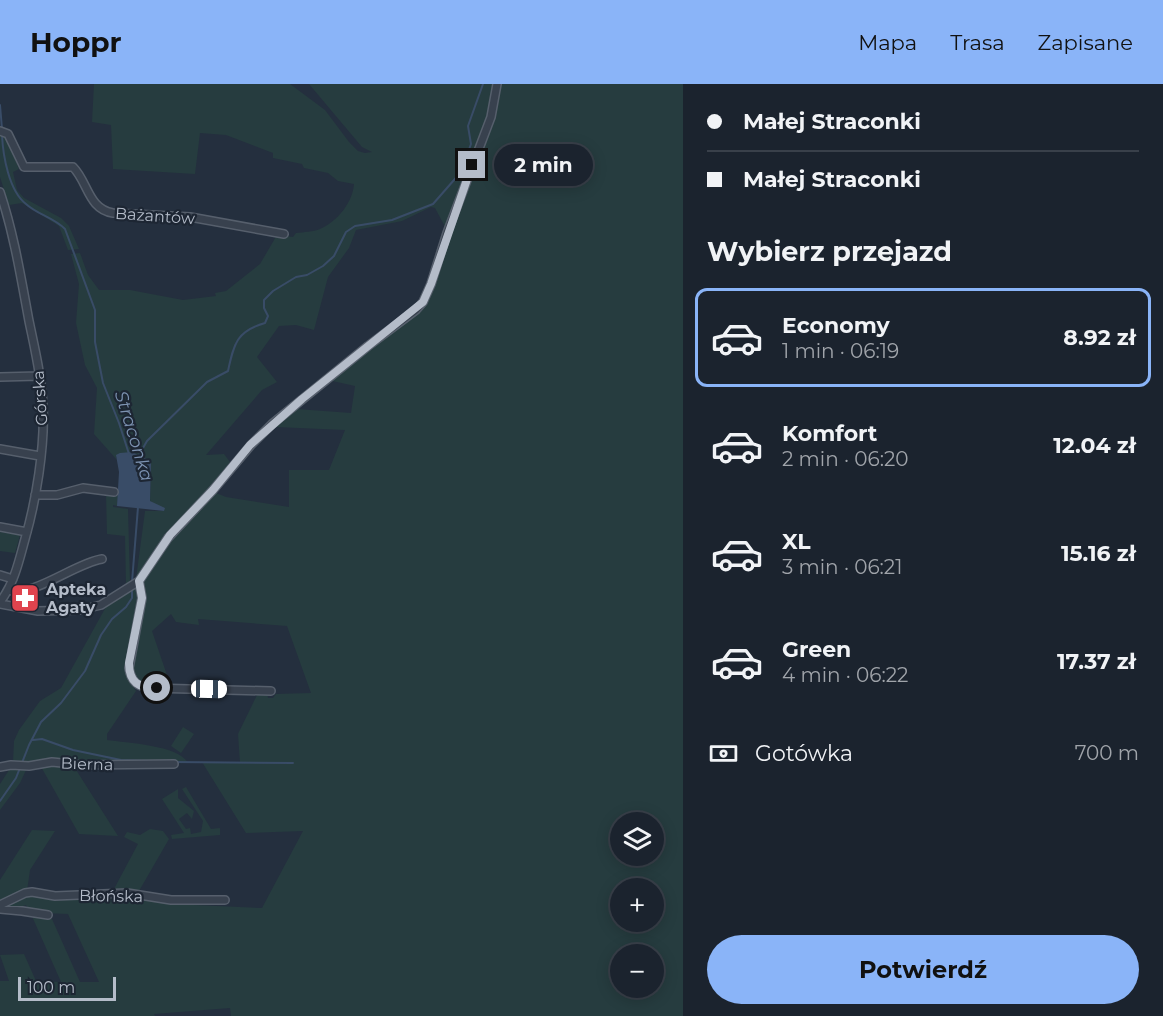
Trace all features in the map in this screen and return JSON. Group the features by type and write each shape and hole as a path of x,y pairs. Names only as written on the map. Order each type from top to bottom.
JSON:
{"street":[{"path":"0,603 38,611 80,610 101,605 137,582 170,535 264,432 423,302 490,117 497,84"},
{"name":"Bażantów","path":"2,131 24,167 68,165 74,168 95,205 103,211 205,219 284,234"},
{"name":"Górska","path":"0,192 39,376 43,408 35,495 27,532 13,579 0,603"},
{"path":"0,377 39,376"},
{"path":"0,449 40,456"},
{"path":"35,495 57,495 83,488 114,492"},
{"path":"0,527 27,532"},
{"path":"8,590 21,591 102,559"},
{"path":"0,575 13,579"},
{"path":"137,582 142,598 129,668 136,685 150,688 271,691"},
{"name":"Bierna","path":"0,767 52,762 90,765 174,764"},
{"name":"Błońska","path":"0,907 25,893 32,892 55,896 127,893 165,899 225,900"},
{"path":"0,907 48,915"}],"green space":[{"path":"94,84 290,84 325,110 349,142 358,151 365,153 372,152 362,147 309,84 683,84 683,1016 231,1016 230,1008 154,1014 155,1016 0,1016 0,981 9,981 0,955 24,954 36,981 61,982 31,914 52,919 80,982 99,982 68,914 43,913 28,909 26,905 17,908 2,908 22,896 34,895 58,901 68,898 135,896 143,902 149,898 194,905 262,908 303,831 246,833 202,762 240,763 238,734 258,693 267,693 268,698 273,698 276,694 311,693 287,626 198,619 199,625 176,622 171,614 152,631 171,687 140,685 131,673 143,582 172,537 216,493 226,497 289,507 289,470 329,470 345,430 276,427 263,439 262,436 314,392 317,393 297,409 351,413 355,386 328,380 417,312 450,236 435,208 431,207 402,221 356,230 349,248 328,277 314,330 296,325 279,326 257,357 277,382 262,390 206,455 224,454 230,462 212,487 192,508 189,508 136,579 145,511 164,511 150,501 151,461 116,456 117,460 94,434 97,388 85,365 76,323 79,284 71,254 80,253 88,275 99,290 130,290 183,300 216,296 215,293 226,291 260,264 277,235 293,237 296,233 317,230 332,222 351,198 354,184 338,181 328,173 304,168 302,164 273,158 273,153 226,135 200,133 195,174 113,169 111,125 92,122"},
{"path":"0,133 5,134 19,169 13,172 17,190 24,198 61,218 69,226 79,249 68,250 59,226 22,203 9,205 0,177"},
{"path":"106,495 118,496 117,506 113,505 113,507 128,509 130,583 126,585 125,536 107,534"},
{"path":"0,532 20,535 15,553 0,551"},
{"path":"134,586 139,590 140,595 130,681 136,691 107,734 107,740 174,752 188,763 29,765 13,762 14,741 19,730 40,701 61,688 107,605"},
{"path":"183,727 194,734 181,753 171,746"},
{"path":"40,765 73,765 118,836 79,834"},
{"path":"11,767 27,768 20,783 0,810 0,784"},
{"path":"186,787 211,829 220,828 220,835 172,839 171,835 184,833 162,799 178,789 178,798 194,811 192,819 187,813 179,819 186,829 190,828 191,834 201,832 203,821 182,789"},
{"path":"150,829 163,831 169,839 139,891 100,891 114,889 138,844 124,837 127,832 140,835"},
{"path":"32,830 55,831 30,870 27,891 0,904 0,880"}],"water":[{"path":"132,452 151,461 150,501 165,508 164,511 117,506 119,472 116,455"}],"waterway":[{"path":"139,455 147,441 207,382 228,371 238,340 248,330 265,323 268,316 264,308 264,300 273,291 296,277 307,275 323,266 334,256 346,232 355,226 392,220 433,204 461,172 471,144 468,126 483,84"},
{"name":"Straconka","path":"0,105 2,129"},
{"name":"Straconka","path":"2,135 8,172 15,191 31,208 65,229 95,310 95,342 103,383 129,454"},
{"name":"Straconka","path":"132,582 138,507"},
{"name":"Straconka","path":"0,801 16,778 41,722 61,703 85,671 101,635 112,619 126,607 132,598 132,588"},
{"path":"33,740 42,739 73,750 121,760 147,761"},
{"path":"173,762 293,763"}],"place":[{"name":"Apteka Agaty","path":"25,598"}],"route":[{"path":"157,688 144,688 136,685 130,672 129,663 142,598 139,581 170,535 213,490 250,445 302,399 416,310 423,302 472,165"}]}
